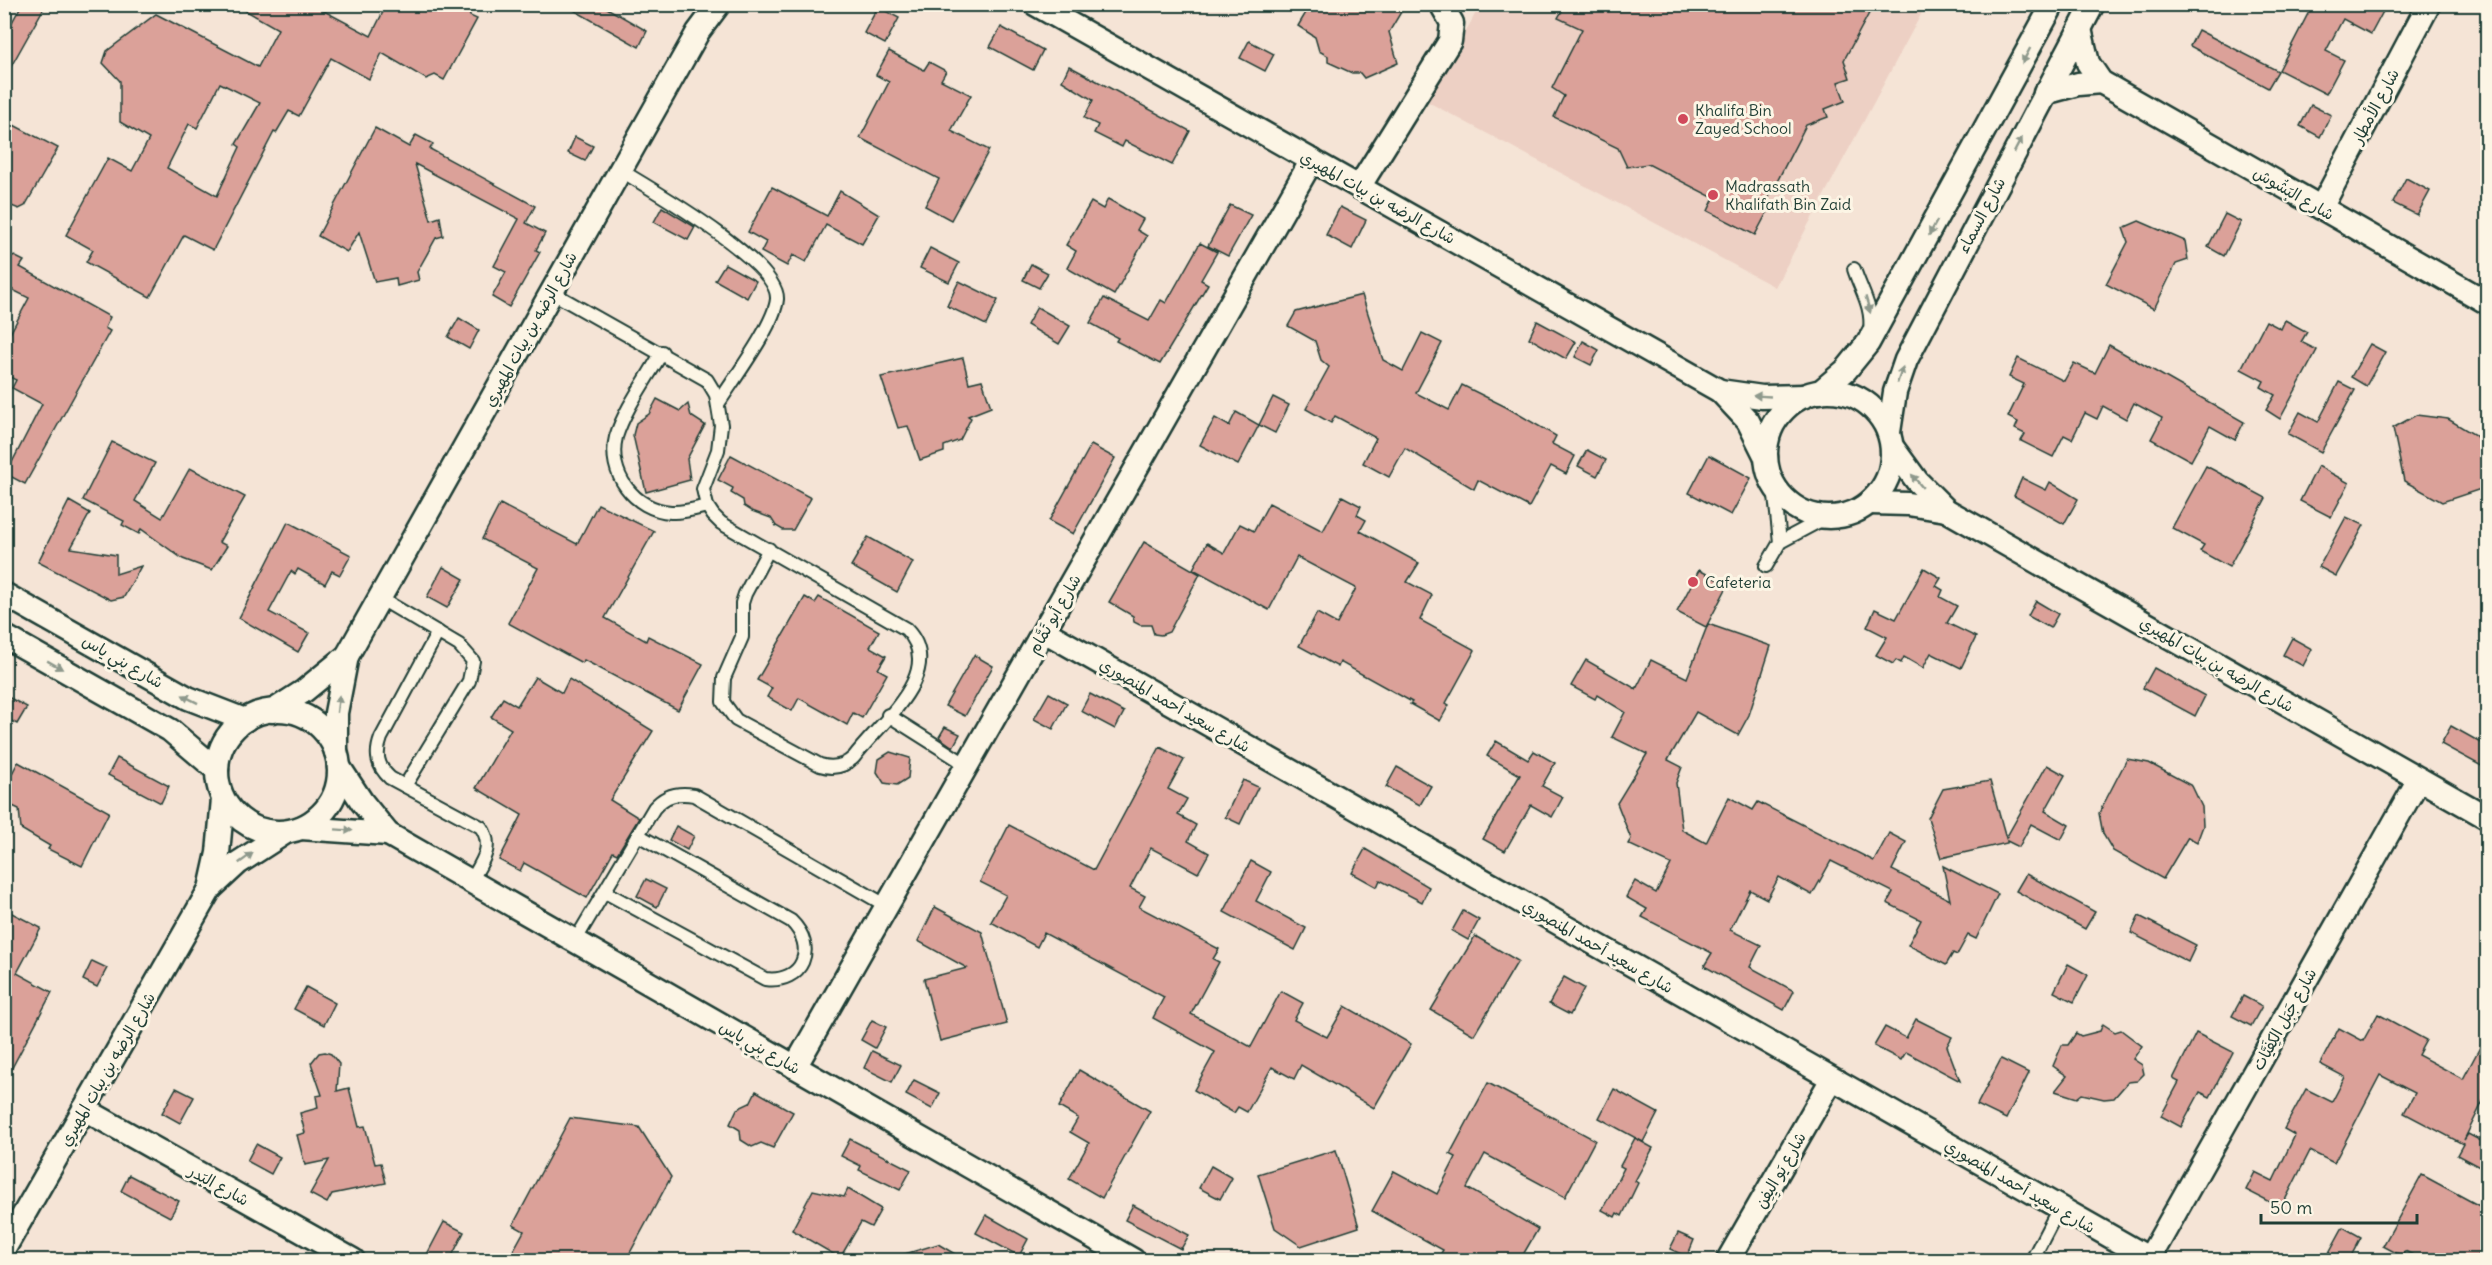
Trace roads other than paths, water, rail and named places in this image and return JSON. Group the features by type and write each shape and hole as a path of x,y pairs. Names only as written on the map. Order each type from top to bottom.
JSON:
{"street":[{"name":"شارع الرضه بن بيات المهيري","path":"338,760 336,714 346,656 698,32 719,4"},
{"name":"شارع الرضه بن بيات المهيري","path":"1035,4 1720,391 1748,421 1766,458"},
{"path":"1359,187 1450,41 1452,23 1441,4"},
{"path":"1813,394 1834,391 1862,400 1873,409 1891,440 1889,478 1870,503 1857,511 1827,518 1797,508 1774,486 1766,458 1770,434 1780,414 1846,370 1868,343 2053,4"},
{"name":"شارع السماء","path":"1891,440 1895,392 1906,360 2093,4"},
{"name":"شارع الأمطار","path":"2321,208 2429,4"},
{"path":"2045,93 2078,84 2101,82 2088,63 2080,29"},
{"name":"شارع البَشُوش","path":"2101,82 2487,303"},
{"name":"شارع أبو تَمَّام","path":"795,1067 1312,160"},
{"name":"شارع الرضه بن بيات المهيري","path":"1720,391 1762,397 1813,394"},
{"name":"شارع الرضه بن بيات المهيري","path":"1891,440 1917,481 1946,510 2487,818"},
{"name":"شارع الرضه بن بيات المهيري","path":"1870,503 1908,504 1946,510"},
{"name":"شارع بني ياس","path":"4,594 188,698 245,720"},
{"name":"شارع سعيد أحمد المنصوري","path":"1044,631 2150,1260"},
{"path":"4,636 161,724 186,742 217,770"},
{"name":"شارع الرضه بن بيات المهيري","path":"273,711 304,691 346,656"},
{"path":"273,711 290,711 305,717 323,732 338,760 334,797 326,810 293,830 271,832 243,822 223,799 217,770 225,741 245,720 273,711"},
{"name":"شارع بني ياس","path":"338,760 388,834 1133,1260"},
{"name":"شارع جَبَل الكِفَيَّات","path":"2150,1260 2419,779"},
{"name":"شارع الرضه بن بيات المهيري","path":"4,1249 210,889 218,853 223,799"},
{"name":"شارع الرضه بن بيات المهيري","path":"210,889 238,863 293,830"},
{"name":"شارع بني ياس","path":"293,830 388,834"},
{"name":"شارع يَو اليِفِن","path":"1728,1260 1832,1079"},
{"name":"شارع البَدر","path":"84,1109 353,1260"}],"lane":[{"path":"620,170 718,231 771,279 777,298 772,316 718,404"},
{"path":"1854,269 1870,312 1868,343"},
{"path":"551,292 662,352 707,380 718,404 721,438 705,481 707,506 721,523 769,549 906,629 913,636 921,654 919,672 903,699 849,762 828,767 743,724 726,710 721,686 742,637 742,603 769,549"},
{"path":"662,352 620,427 614,452 616,465 627,489 646,506 671,512 707,506"},
{"path":"1774,486 1780,542"},
{"path":"1766,566 1780,542 1802,528 1827,518"},
{"path":"378,597 438,632 470,654 472,674 405,786"},
{"path":"438,632 377,746 377,755 384,772 405,786 474,823 486,834 488,850 471,881"},
{"path":"888,715 967,765"},
{"path":"576,941 654,808 665,798 679,794 694,795 887,906"},
{"path":"605,891 765,980 785,978 800,966 806,947 804,937 791,921 638,835"},
{"path":"2032,1260 2059,1208"}],"place":[{"name":"Khalifa Bin Zayed School","path":"1683,119"},
{"name":"Madrassath Khalifath Bin Zaid","path":"1713,195"},
{"name":"Cafeteria","path":"1693,582"}]}
